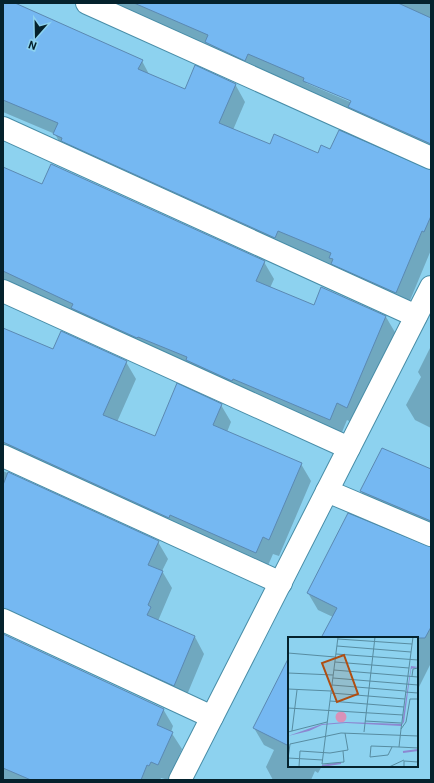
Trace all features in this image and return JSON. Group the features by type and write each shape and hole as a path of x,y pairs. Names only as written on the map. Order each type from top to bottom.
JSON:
{"street":[{"path":"87,3 431,158"},
{"path":"3,128 416,316"},
{"path":"180,780 431,287"},
{"path":"3,291 349,448"},
{"path":"3,456 281,583"},
{"path":"327,491 431,536"},
{"path":"3,620 212,717"}],"building":[{"path":"3,3 15,3 143,60 138,69 185,89 195,65 236,84 219,123 270,144 274,134 318,153 321,145 330,149 339,130 431,170 431,216 424,232 422,231 396,293 331,264 333,259 329,258 331,253 278,231 275,238 61,141 62,138 53,134 58,123 3,100"},
{"path":"134,3 398,3 431,18 431,144 348,107 351,101 303,81 304,78 248,54 245,61 205,42 208,35"},
{"path":"51,164 265,261 256,281 314,305 321,287 386,316 347,408 337,403 330,420 233,379 232,381 186,360 187,357 138,337 137,338 71,308 73,304 3,271 3,167 42,184"},
{"path":"3,328 53,349 61,331 127,361 103,415 155,436 177,383 222,404 213,425 302,463 269,540 263,537 256,553 170,515 169,518 3,442"},
{"path":"382,448 431,469 431,521 360,491"},
{"path":"8,472 159,541 148,565 163,571 148,605 151,607 147,615 195,636 174,686 3,608 3,485"},
{"path":"348,513 431,547 431,627 425,638 322,637 337,608 307,593"},
{"path":"3,634 164,709 157,725 173,732 158,765 151,762 149,766 147,765 141,780 31,780 3,768"},
{"path":"288,659 288,746 253,728"}]}
